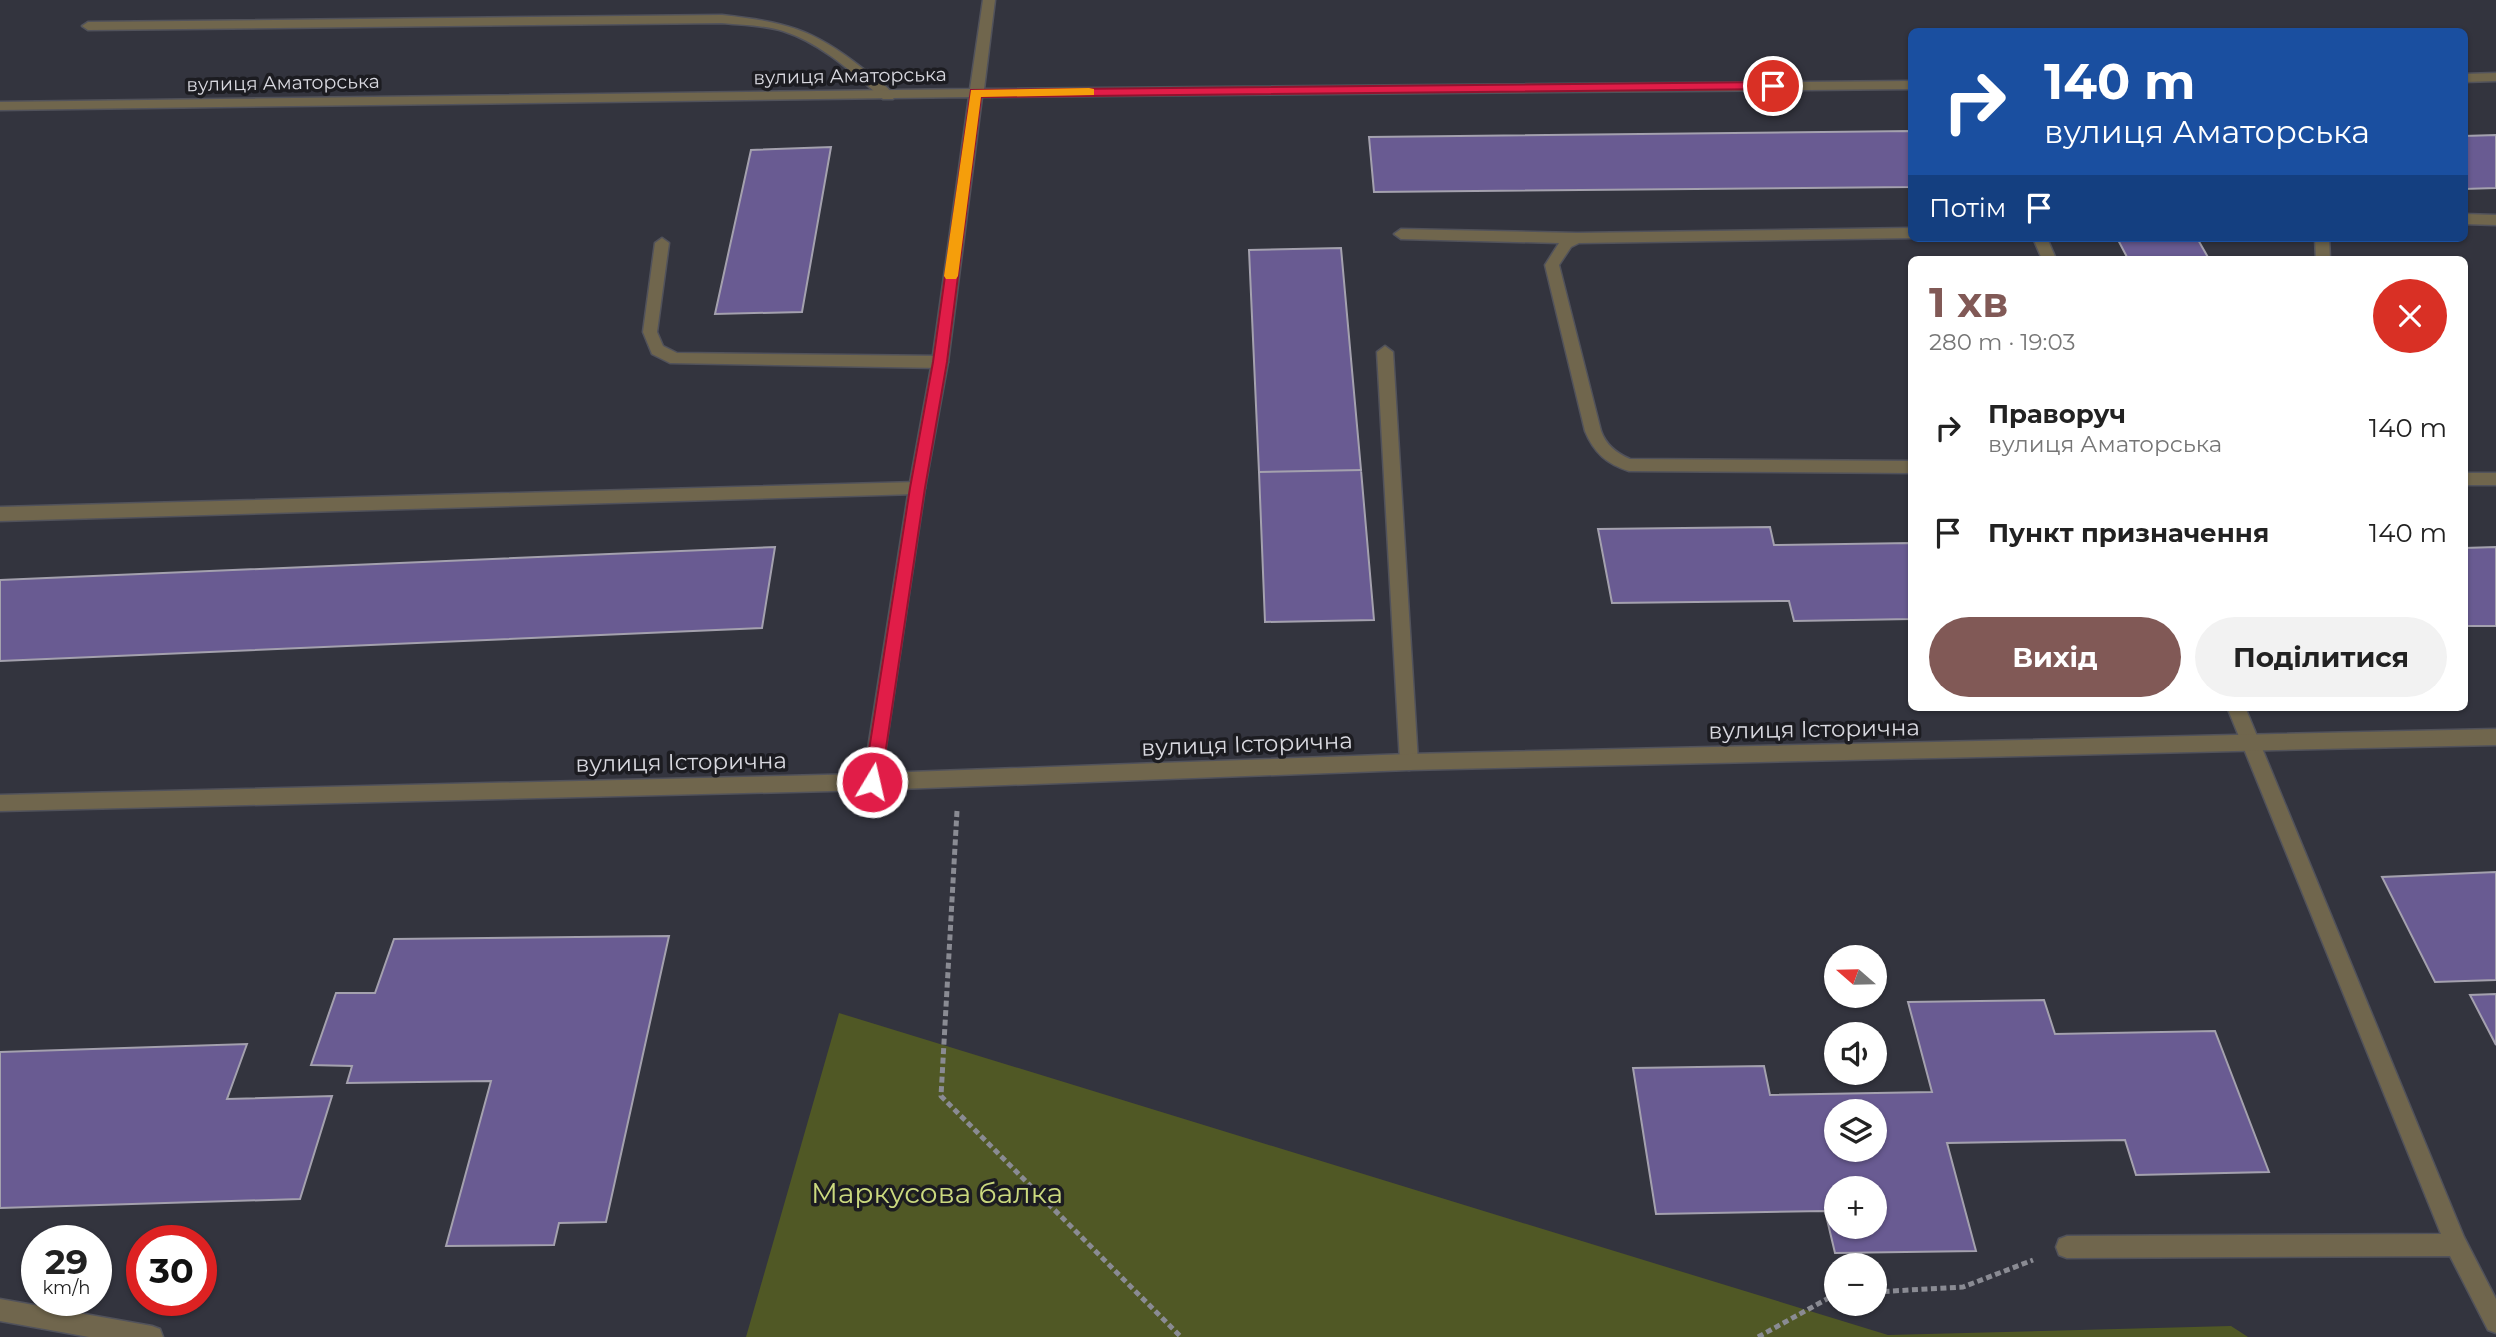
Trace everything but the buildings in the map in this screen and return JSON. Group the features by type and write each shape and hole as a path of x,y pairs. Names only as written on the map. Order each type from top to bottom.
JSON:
{"street":[{"path":"872,782 917,488 940,362 989,0"},
{"path":"88,26 722,19 774,24 815,41 888,96"},
{"path":"2468,78 2496,77"},
{"name":"вулиця Аматорська","path":"0,106 975,93 1908,85"},
{"path":"2468,219 2496,220"},
{"path":"1401,234 1577,237 1908,233"},
{"path":"1577,237 1566,243 1552,265 1593,431 1597,443 1616,460 1629,465 1908,467"},
{"path":"662,243 650,332 657,350 675,359 940,362"},
{"path":"1385,352 1409,762"},
{"path":"2468,479 2496,479"},
{"path":"0,514 917,488"},
{"path":"2238,711 2456,1245 2496,1322"},
{"name":"вулиця Історична","path":"0,803 872,782 1409,762 2252,745 2496,737"},
{"path":"2067,1247 2456,1245"},
{"path":"0,1310 152,1337"}],"path":[{"path":"959,779 941,1096 1181,1337"},
{"path":"1887,1291 1964,1287 2067,1247"},
{"path":"1758,1337 1824,1301"}],"green space":[{"name":"Маркусова балка","path":"839,1013 1888,1335 2231,1326 2248,1337 746,1337"}],"slow traffic":[{"path":"951,276 975,93 1089,92"}],"route":[{"path":"872,782 917,488 940,362 975,93 1773,86"}]}
